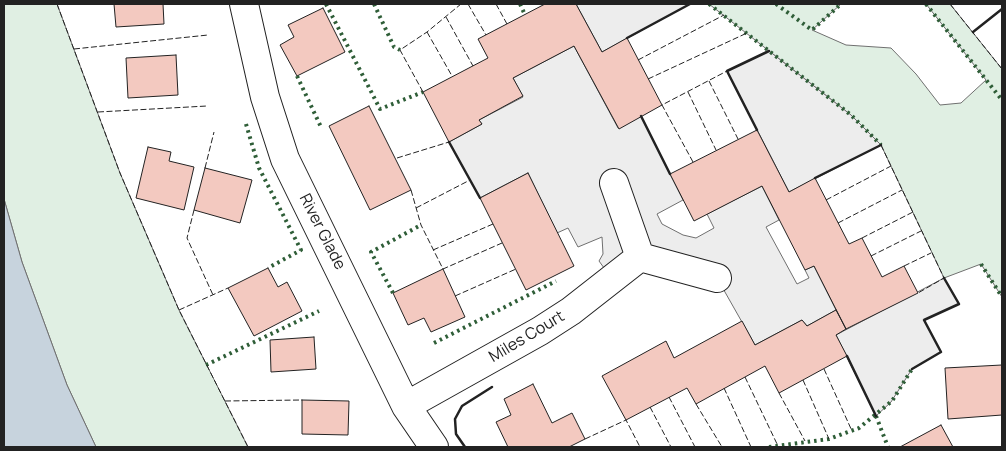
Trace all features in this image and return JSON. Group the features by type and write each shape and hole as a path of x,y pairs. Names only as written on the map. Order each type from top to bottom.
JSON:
{"street":[{"name":"River Glade","path":"244,4 265,97 285,159 406,406 434,447"},
{"path":"614,184 640,257 717,278"},
{"name":"Miles Court","path":"406,406 540,332 571,311 640,257"}],"green space":[{"path":"4,4 57,4 120,173 179,310 248,447 96,447 67,385 22,262 4,199"},
{"path":"709,4 841,4 812,30 846,45 891,48 916,74 940,105 961,103 986,80 926,4 950,4 1002,69 1002,297 981,264 944,278 881,145 851,115"}],"shaded area":[{"path":"576,4 690,4 602,52"},
{"path":"574,46 618,128 641,116 683,200 657,214 662,224 683,235 696,238 714,228 707,214 762,186 779,220 766,227 797,284 809,278 805,270 814,266 836,310 807,326 802,320 755,345 717,278 640,257 612,279 599,261 603,254 602,237 578,247 568,228 557,233 528,173 480,198 449,142 482,124 479,120 523,97 513,78"},
{"path":"769,51 851,115 881,145 789,192 727,71"},
{"path":"4,199 22,262 67,385 96,447 4,447"},
{"path":"944,278 959,304 924,320 941,352 912,369 891,402 876,416 836,335"}],"building":[{"path":"114,4 163,4 164,24 116,27"},
{"path":"545,4 576,4 602,52 627,38 662,105 619,129 574,46 513,78 523,96 479,120 482,124 449,142 423,92 488,58 478,39"},
{"path":"323,8 345,52 297,76 280,45 294,37 288,25"},
{"path":"176,55 178,95 128,98 126,58"},
{"path":"369,106 411,190 370,210 329,126"},
{"path":"757,130 789,192 815,178 849,244 862,238 882,277 904,266 918,293 846,329 814,266 805,270 762,186 694,221 670,174"},
{"path":"148,147 171,152 169,161 194,167 184,210 136,198"},
{"path":"205,168 252,180 240,223 194,210"},
{"path":"528,173 574,266 526,290 480,198"},
{"path":"268,268 278,287 287,282 302,311 254,336 228,288"},
{"path":"443,269 465,317 431,332 424,318 408,325 393,293"},
{"path":"836,310 846,329 836,335 847,356 779,393 765,366 696,404 687,388 626,420 602,376 666,341 674,358 742,321 755,345 802,320 807,326"},
{"path":"314,337 316,369 271,372 270,340"},
{"path":"1002,365 1002,415 948,419 945,368"},
{"path":"533,384 552,423 572,413 585,439 569,447 508,447 496,422 511,415 504,399"},
{"path":"302,400 349,401 348,435 302,434"},
{"path":"941,425 953,447 900,447"}],"hedge":[{"path":"326,4 380,109 423,92"},
{"path":"374,4 394,47 400,50"},
{"path":"520,4 525,15"},
{"path":"709,4 851,115 881,145"},
{"path":"776,4 812,30 841,4"},
{"path":"926,4 1002,100"},
{"path":"297,76 321,127"},
{"path":"246,124 259,168 301,250 268,268"},
{"path":"393,293 371,252 421,225"},
{"path":"981,264 1002,297"},
{"path":"434,343 556,281"},
{"path":"206,365 319,311"},
{"path":"769,447 829,439 859,428 892,401 912,369"},
{"path":"876,416 888,447"}],"fence":[{"path":"57,4 120,173 179,310 248,447"},
{"path":"423,92 400,50 427,32 461,4"},
{"path":"468,4 486,35"},
{"path":"496,4 507,24"},
{"path":"950,4 1002,69"},
{"path":"638,60 724,15"},
{"path":"446,17 473,66"},
{"path":"427,32 452,76"},
{"path":"648,79 747,33"},
{"path":"74,49 208,35"},
{"path":"693,162 662,105 727,71"},
{"path":"709,81 738,139"},
{"path":"688,92 716,150"},
{"path":"98,112 207,106"},
{"path":"205,168 214,132"},
{"path":"397,158 449,142"},
{"path":"881,145 944,278 918,293"},
{"path":"826,200 891,166"},
{"path":"416,208 470,180"},
{"path":"411,190 421,225 443,269 502,243"},
{"path":"838,223 902,190"},
{"path":"194,210 187,238 213,295"},
{"path":"862,238 913,212"},
{"path":"433,250 493,224"},
{"path":"871,256 921,231"},
{"path":"904,266 931,253"},
{"path":"455,296 516,269"},
{"path":"179,310 228,288"},
{"path":"824,369 852,431"},
{"path":"745,377 778,446"},
{"path":"803,380 829,439"},
{"path":"724,388 751,447"},
{"path":"779,393 805,441"},
{"path":"669,397 695,447"},
{"path":"225,401 302,400"},
{"path":"696,404 722,447"},
{"path":"650,407 671,447"},
{"path":"585,439 626,420 640,447"}],"wall":[{"path":"627,38 690,4"},
{"path":"973,32 1002,9"},
{"path":"757,130 727,71 769,51"},
{"path":"641,116 670,174"},
{"path":"449,142 480,198"},
{"path":"815,178 881,145"},
{"path":"912,369 941,352 924,320 959,304 944,278"},
{"path":"847,356 876,416"},
{"path":"465,447 456,434 455,419 462,406 492,387"}]}
